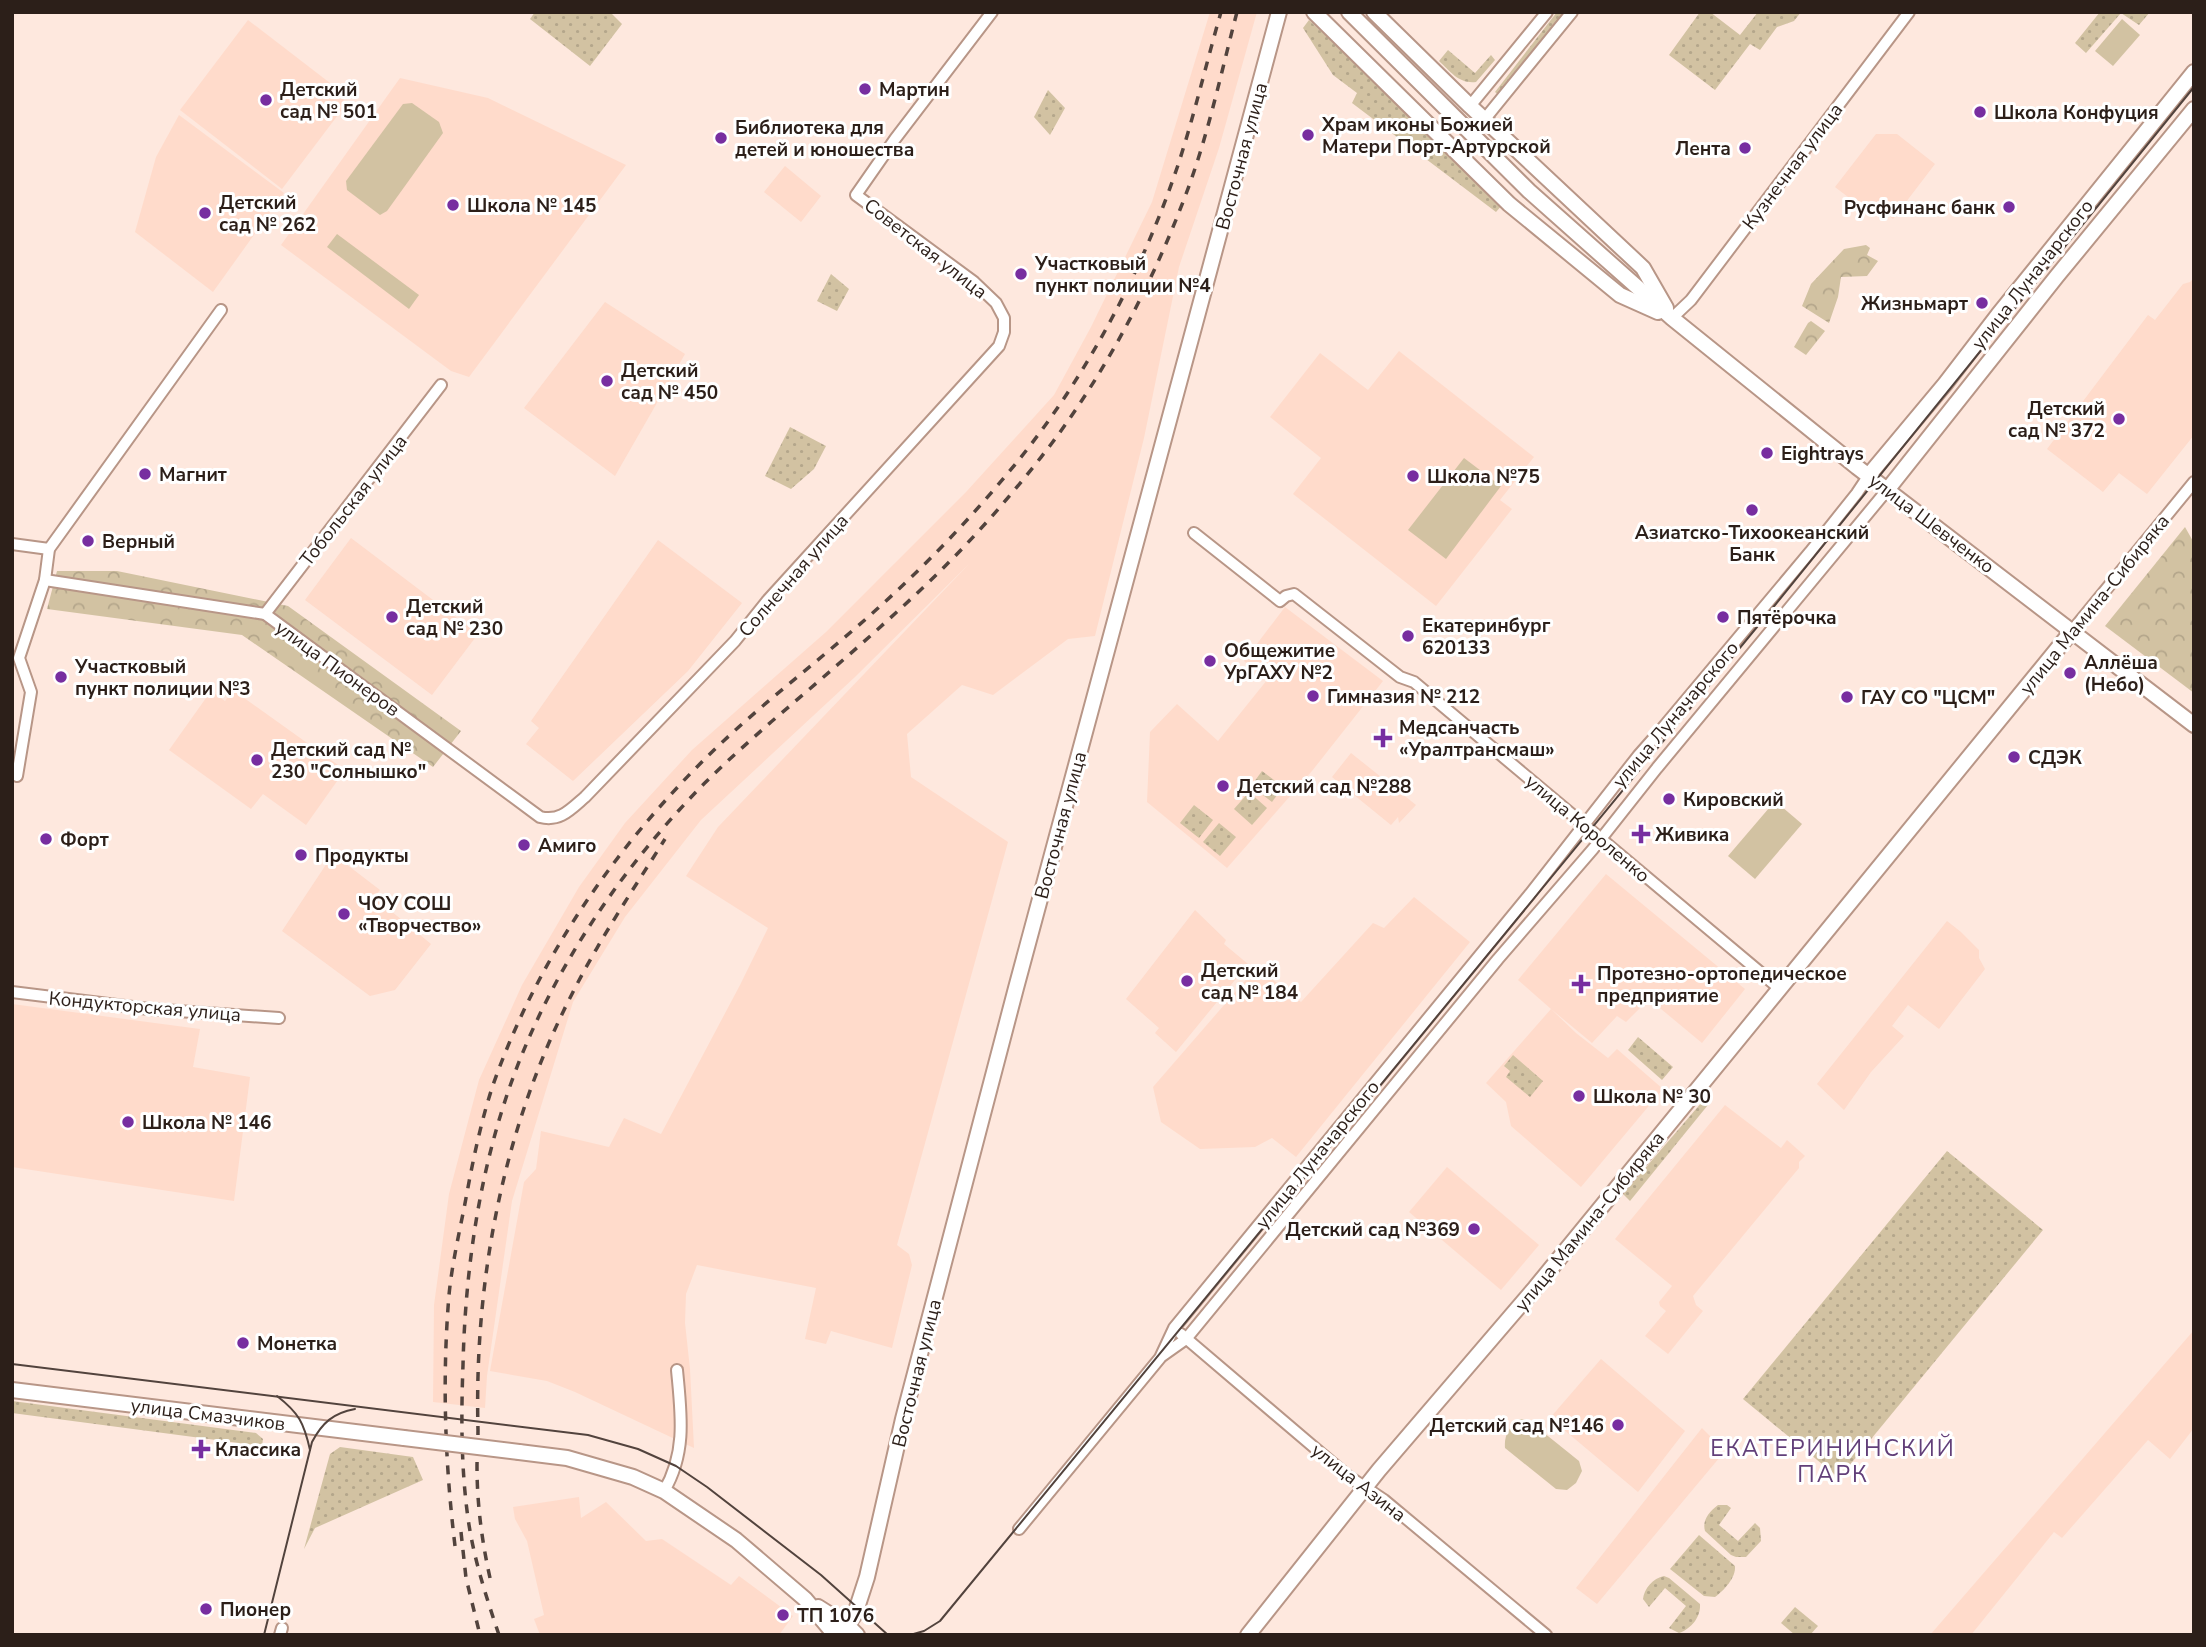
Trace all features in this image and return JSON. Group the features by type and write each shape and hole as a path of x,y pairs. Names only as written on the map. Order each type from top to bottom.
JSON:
{"main road":[{"name":"Восточная улица","path":"845,1633 867,1577 901,1428 1013,999 1279,12"},
{"name":"улица Шевченко","path":"1349,12 1529,191 1672,318 1869,475 2194,725"},
{"name":"улица Шевченко","path":"1374,12 1484,120 1643,268 1672,318"},
{"name":"улица Шевченко","path":"1318,15 1509,204 1620,295 1672,318"},
{"name":"улица Луначарского","path":"1869,475 2194,72"},
{"name":"улица Луначарского","path":"1888,489 2057,276 2194,110"},
{"name":"улица Мамина-Сибиряка","path":"1248,1635 1365,1487 1535,1288 2072,631"},
{"name":"улица Смазчиков","path":"12,1390 567,1458 633,1477 664,1491 736,1540 845,1633"}],"street":[{"name":"Советская улица","path":"992,12 895,139 856,195 974,282 996,303 1004,318"},
{"path":"1470,106 1547,12"},
{"path":"1484,120 1572,12"},
{"name":"Кузнечная улица","path":"1672,318 1692,300 1909,12"},
{"path":"17,776 30,692 19,658 46,580 49,549 221,310"},
{"name":"Солнечная улица","path":"560,817 584,797 736,641 767,601 999,346 1004,332 1004,318"},
{"name":"Тобольская улица","path":"265,614 442,386"},
{"name":"улица Луначарского","path":"1018,1529 1160,1357 1174,1328 1530,894 1638,756 1810,552 1869,475"},
{"name":"улица Мамина-Сибиряка","path":"2072,631 2194,482"},
{"name":"улица Луначарского","path":"1160,1357 1186,1339 1497,959 1545,906 1888,489"},
{"name":"улица Короленко","path":"1194,533 1280,601 1294,594 1400,677 1414,682 1780,989"},
{"path":"12,544 49,549"},
{"name":"улица Пионеров","path":"46,580 265,614 540,817 560,817"},
{"name":"Кондукторская улица","path":"12,992 149,1009 279,1018"},
{"name":"улица Азина","path":"1174,1328 1331,1461 1384,1500 1546,1635"},
{"path":"664,1491 674,1474 679,1456 682,1423 677,1370"}],"shaded area":[{"path":"1210,12 1257,12 1219,148 1179,267 1144,438 1095,636 1068,639 993,695 962,685 907,734 911,777 1008,842 897,1245 909,1254 912,1265 892,1348 831,1331 826,1344 805,1339 816,1288 697,1265 686,1294 685,1323 694,1448 547,1381 490,1371 524,1182 536,1169 541,1131 609,1147 624,1118 661,1134 768,928 686,876 718,827 969,564 855,677 701,820 625,917 573,1002 512,1201 487,1376 485,1408 433,1402 434,1305 449,1194 479,1080 522,985 579,887 625,823 692,750 826,632 966,492 1054,395 1091,327 1152,202"},
{"name":"Детский сад № 501","path":"248,20 343,93 344,107 282,189 180,110"},
{"name":"Школа № 145","path":"400,78 488,98 626,165 469,377 451,371 281,245"},
{"name":"Детский сад № 262","path":"179,115 284,193 213,292 135,232 156,157"},
{"path":"1876,134 1897,134 1935,164 1893,219 1872,202 1865,210 1835,187"},
{"path":"785,166 821,196 801,222 764,192"},
{"path":"2194,278 2194,435 2147,494 2119,473 2103,492 2047,449 2148,315 2155,320 2183,284"},
{"name":"Детский сад № 450","path":"605,302 685,354 615,476 524,408"},
{"name":"Школа №75","path":"1399,351 1534,457 1500,500 1512,509 1436,606 1293,494 1321,458 1270,417 1320,353 1368,390"},
{"name":"Детский сад № 230","path":"351,538 478,634 432,695 305,600"},
{"path":"658,540 742,603 688,671 573,781 526,744 539,728 531,721"},
{"path":"1285,607 1383,681 1312,771 1227,868 1147,802 1150,732 1177,704 1218,741 1267,680 1244,661"},
{"name":"Детский сад № 230 \"Солнышко\"","path":"233,690 345,770 306,825 263,794 251,809 169,750 211,691 225,701"},
{"path":"1351,753 1416,805 1399,823 1398,817 1391,825 1332,777"},
{"name":"ЧОУ СОШ «Творчество»","path":"333,854 380,890 374,897 431,944 395,990 370,996 282,931"},
{"path":"1606,874 1745,989 1702,1043 1649,999 1626,1022 1617,1016 1592,1043 1518,980"},
{"path":"1414,897 1470,942 1296,1157 1272,1138 1255,1147 1200,1149 1161,1122 1153,1087 1257,967 1301,1002 1373,923 1384,928"},
{"name":"Детский сад № 184","path":"1195,910 1226,940 1224,944 1248,964 1176,1052 1155,1033 1159,1028 1126,999"},
{"path":"1947,921 1979,950 1979,958 1985,969 1939,1029 1908,1005 1892,1026 1904,1036 1871,1072 1844,1110 1817,1084"},
{"name":"Школа № 146","path":"12,1004 200,1029 193,1067 250,1077 234,1201 12,1167"},
{"name":"Школа № 30","path":"1551,1009 1608,1058 1617,1049 1663,1089 1581,1187 1511,1126 1506,1102 1486,1083"},
{"path":"1725,1105 1781,1148 1787,1140 1805,1156 1799,1162 1799,1168 1693,1296 1696,1305 1703,1311 1668,1354 1645,1336 1666,1311 1659,1302 1672,1286 1615,1239"},
{"name":"Детский сад №369","path":"1447,1167 1539,1245 1501,1290 1409,1212"},
{"path":"2194,1330 2194,1428 2170,1459 2148,1440 2062,1538 2054,1532 1971,1635 1930,1635"},
{"name":"Детский сад №146","path":"1601,1359 1685,1431 1638,1492 1550,1418"},
{"path":"1702,1428 1725,1451 1597,1604 1576,1588"},
{"path":"579,1497 581,1518 606,1502 646,1541 662,1539 731,1585 739,1576 793,1616 779,1635 540,1635 534,1619 544,1615 527,1541 515,1519 513,1507"}],"green space":[{"path":"535,12 610,12 622,24 590,66 530,19"},
{"path":"1557,12 1566,12 1500,96 1495,92"},
{"path":"1700,12 1710,12 1740,35 1758,12 1801,12 1794,21 1777,27 1760,50 1750,44 1715,90 1669,55"},
{"path":"2100,12 2150,12 2139,25 2121,13 2086,53 2075,43"},
{"path":"2122,19 2140,35 2113,66 2095,51"},
{"path":"1309,20 1503,204 1496,212 1352,103 1357,93 1333,75 1303,28"},
{"path":"1448,50 1475,73 1491,55 1495,60 1476,82 1465,81 1439,61"},
{"path":"1048,90 1065,108 1050,135 1034,117"},
{"path":"412,103 439,122 443,133 387,211 380,215 347,190 346,181 403,104"},
{"path":"337,234 419,295 409,309 327,247"},
{"path":"1866,245 1870,248 1867,255 1878,261 1867,276 1841,277 1838,297 1829,323 1802,306 1811,284 1844,249"},
{"path":"831,274 849,289 837,311 817,301"},
{"path":"1811,321 1825,331 1806,355 1794,347"},
{"path":"790,427 826,446 814,469 791,489 765,476"},
{"path":"1464,458 1501,486 1446,559 1408,530"},
{"path":"2185,527 2194,543 2194,693 2105,626"},
{"path":"57,571 117,571 288,606 461,731 433,767 242,635 47,609"},
{"path":"1262,771 1283,787 1272,802 1251,786"},
{"path":"1249,792 1267,808 1252,825 1234,809"},
{"path":"1775,801 1802,824 1755,879 1728,856"},
{"path":"1194,805 1213,820 1199,838 1180,823"},
{"path":"1219,823 1236,837 1220,856 1203,842"},
{"path":"1638,1037 1673,1067 1662,1080 1628,1050"},
{"path":"1513,1055 1543,1081 1530,1097 1506,1077 1510,1071 1504,1066"},
{"path":"1708,1095 1712,1100 1630,1201 1623,1194"},
{"path":"1947,1151 2043,1230 1839,1478 1743,1399"},
{"path":"12,1401 256,1433 263,1439 262,1446 12,1413"},
{"path":"1520,1419 1528,1420 1579,1461 1582,1471 1576,1483 1567,1490 1556,1489 1505,1448 1508,1432"},
{"path":"340,1447 413,1457 423,1480 315,1528 304,1549 330,1454"},
{"path":"1718,1505 1731,1508 1719,1525 1738,1541 1755,1523 1760,1528 1761,1541 1746,1557 1731,1555 1705,1531 1707,1516"},
{"path":"1699,1535 1735,1566 1726,1587 1715,1597 1704,1596 1670,1569"},
{"path":"1664,1576 1700,1604 1694,1622 1679,1633 1669,1628 1686,1606 1665,1588 1649,1607 1643,1599 1650,1584"},
{"path":"1795,1607 1818,1626 1810,1635 1795,1635 1781,1623"}],"tram line":[{"path":"910,1635 924,1631 940,1621 1771,610 2194,87"},
{"path":"12,1364 588,1435 638,1449 676,1466 707,1487 821,1575 888,1635"},
{"path":"277,1396 300,1419 310,1450"},
{"path":"264,1635 312,1442 329,1420 340,1413 355,1409"}],"railway":[{"path":"455,1546 446,1421 450,1283 471,1169 485,1112 511,1038 533,992 584,904 645,824 679,786 714,750 857,627 929,560 1008,473 1060,404 1084,367 1127,289 1162,209 1183,149 1221,12"},
{"path":"499,1635 478,1567 466,1505 462,1425 464,1332 474,1233 486,1168 519,1061 538,1019 559,978 607,899 664,827 732,757 878,629 950,561 1020,484 1052,443 1092,385 1128,323 1173,227 1201,150 1237,12"},
{"path":"490,1578 478,1495 478,1374 488,1261 511,1151 548,1045 572,994 593,954 665,839"},
{"path":"461,1532 466,1578 480,1635"}],"place":[{"name":"Мартин","path":"865,89"},
{"name":"Детский сад № 501","path":"266,100"},
{"name":"Школа Конфуция","path":"1980,112"},
{"name":"Храм иконы Божией Матери Порт-Артурской","path":"1308,135"},
{"name":"Библиотека для детей и юношества","path":"721,138"},
{"name":"Лента","path":"1745,148"},
{"name":"Школа № 145","path":"453,205"},
{"name":"Русфинанс банк","path":"2009,207"},
{"name":"Детский сад № 262","path":"205,213"},
{"name":"Участковый пункт полиции №4","path":"1021,274"},
{"name":"Жизньмарт","path":"1982,303"},
{"name":"Детский сад № 450","path":"607,381"},
{"name":"Детский сад № 372","path":"2119,419"},
{"name":"Eightrays","path":"1767,453"},
{"name":"Магнит","path":"145,474"},
{"name":"Школа №75","path":"1413,476"},
{"name":"Азиатско-Тихоокеанский Банк","path":"1752,510"},
{"name":"Верный","path":"88,541"},
{"name":"Детский сад № 230","path":"392,617"},
{"name":"Пятёрочка","path":"1723,617"},
{"name":"Екатеринбург 620133","path":"1408,636"},
{"name":"Общежитие УрГАХУ №2","path":"1210,661"},
{"name":"Аллёша (Небо)","path":"2070,673"},
{"name":"Участковый пункт полиции №3","path":"61,677"},
{"name":"Гимназия № 212","path":"1313,696"},
{"name":"ГАУ СО \"ЦСМ\"","path":"1847,697"},
{"name":"Медсанчасть «Уралтрансмаш»","path":"1383,738"},
{"name":"СДЭК","path":"2014,757"},
{"name":"Детский сад № 230 \"Солнышко\"","path":"257,760"},
{"name":"Детский сад №288","path":"1223,786"},
{"name":"Кировский","path":"1669,799"},
{"name":"Живика","path":"1641,834"},
{"name":"Форт","path":"46,839"},
{"name":"Амиго","path":"524,845"},
{"name":"Продукты","path":"301,855"},
{"name":"ЧОУ СОШ «Творчество»","path":"344,914"},
{"name":"Детский сад № 184","path":"1187,981"},
{"name":"Протезно-ортопедическое предприятие","path":"1581,984"},
{"name":"Школа № 30","path":"1579,1096"},
{"name":"Школа № 146","path":"128,1122"},
{"name":"Детский сад №369","path":"1474,1229"},
{"name":"Монетка","path":"243,1343"},
{"name":"Детский сад №146","path":"1618,1425"},
{"name":"Классика","path":"201,1449"},
{"name":"Пионер","path":"206,1609"},
{"name":"ТП 1076","path":"783,1615"}],"district":[{"name":"ЕКАТЕРИНИНСКИЙ ПАРК","path":"1833,1461"}]}
